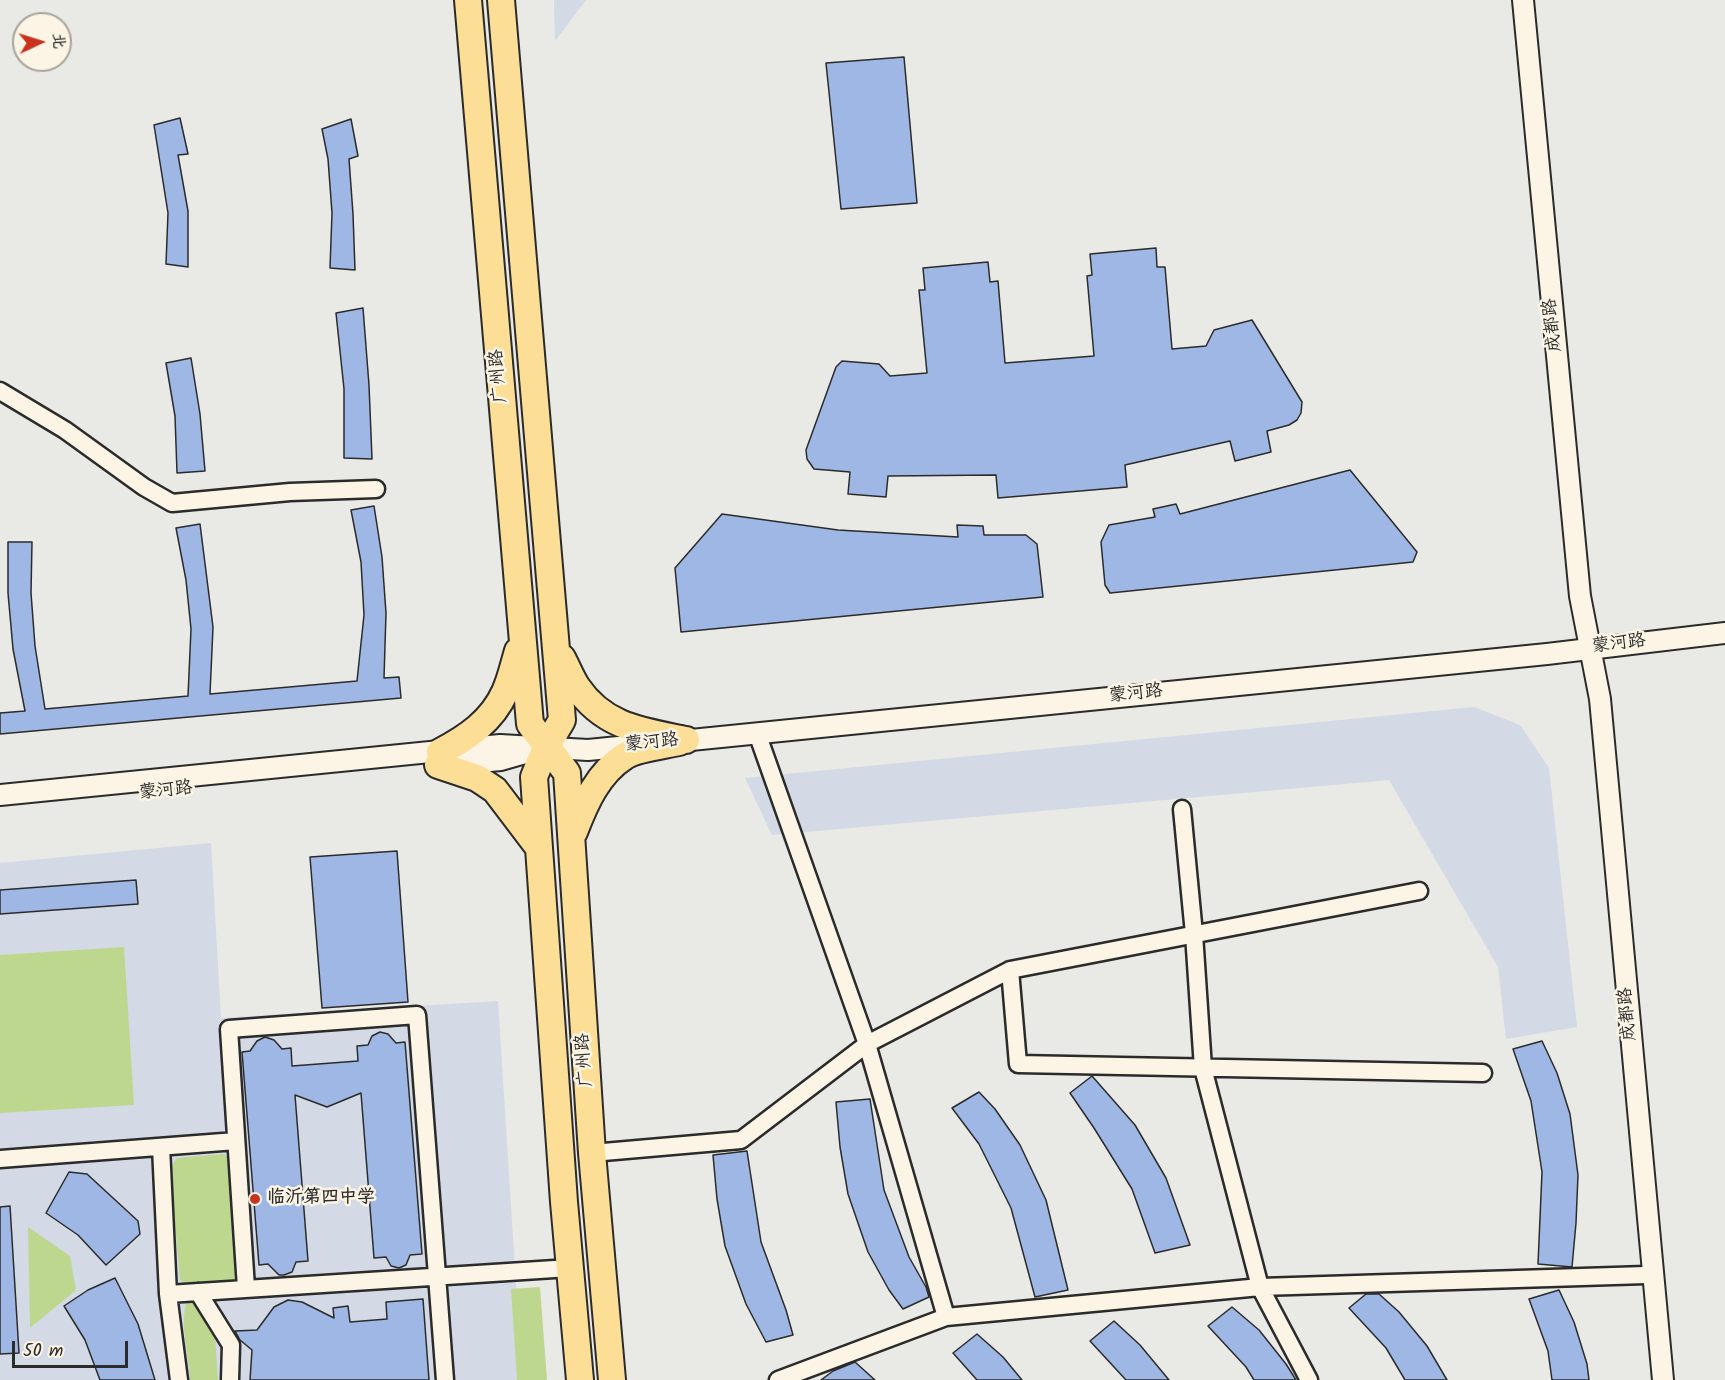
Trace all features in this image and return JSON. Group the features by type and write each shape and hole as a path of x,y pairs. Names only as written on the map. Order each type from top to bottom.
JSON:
{"main road":[{"name":"广州路","path":"468,0 530,724 567,773 592,1153 612,1380"},
{"name":"广州路","path":"501,0 562,720 546,747 534,777 580,1380"},
{"path":"522,639 505,692 488,719 439,759 495,790 540,849"},
{"path":"555,645 577,687 594,708 623,726 686,740"},
{"path":"571,837 586,801 601,777 626,755 686,740"}],"street":[{"name":"成都路","path":"1523,0 1580,596 1601,711 1663,1380"},
{"name":"成都路","path":"1531,0 1593,597 1588,700 1656,1380"},
{"path":"0,391 65,430 144,487 172,503 290,492 375,489"},
{"name":"蒙河路","path":"0,795 439,759 501,760 546,747 588,750 1725,633"},
{"path":"757,733 867,1044 946,1317"},
{"name":"蒙河路","path":"0,808 439,759"},
{"path":"1182,809 1194,934 1203,1068 1260,1287 1309,1380"},
{"path":"592,1153 741,1140 867,1044 1010,970 1419,891"},
{"path":"1010,970 1018,1064 1483,1073"},
{"path":"246,1288 229,1029 417,1015 445,1380"},
{"path":"0,1159 236,1141"},
{"path":"160,1147 168,1294 179,1380"},
{"path":"168,1294 570,1268"},
{"path":"778,1380 946,1317 1260,1287 1646,1275"},
{"path":"198,1292 231,1345 230,1380"}],"shaded area":[{"path":"554,0 586,0 555,41"},
{"path":"1474,707 1520,725 1549,768 1577,1027 1506,1039 1498,967 1389,780 772,835 745,778"},
{"name":"临沂第四中学","path":"211,843 221,1018 498,1001 522,1380 0,1380 0,863"}],"green space":[{"path":"124,947 134,1105 0,1113 0,955"},
{"path":"224,1154 229,1158 237,1274 233,1282 187,1286 180,1280 170,1169 177,1158"},
{"path":"28,1227 70,1256 76,1290 30,1328"},
{"path":"540,1287 547,1380 517,1380 511,1289"},
{"path":"196,1301 215,1335 218,1380 190,1380 184,1312 186,1303"}],"building":[{"path":"904,57 917,203 841,209 826,63"},
{"path":"180,118 188,154 178,155 188,211 188,267 166,264 168,213 154,125"},
{"path":"351,119 358,156 349,159 355,270 330,268 332,213 328,159 322,129"},
{"path":"1156,248 1157,267 1165,267 1172,349 1206,346 1214,330 1252,320 1302,402 1301,413 1297,420 1289,425 1267,431 1271,452 1235,461 1230,441 1125,465 1127,487 998,498 996,475 888,476 886,497 848,494 850,472 814,469 807,459 806,450 836,367 842,361 879,364 890,376 927,373 919,290 925,290 923,268 988,262 990,282 998,281 1005,363 1094,356 1087,276 1092,275 1090,254"},
{"path":"363,308 372,459 344,458 344,389 336,313"},
{"path":"191,358 200,414 205,471 177,473 175,416 166,363"},
{"path":"1350,470 1417,552 1413,562 1110,593 1105,585 1101,542 1109,525 1155,517 1153,509 1176,504 1180,514"},
{"path":"374,506 382,557 386,613 384,678 399,677 401,698 0,734 0,713 25,711 13,649 8,593 8,542 32,542 31,593 35,646 45,709 188,696 191,629 186,580 176,528 200,524 213,627 210,694 357,681 364,615 361,562 351,510"},
{"path":"722,514 838,530 958,537 957,525 983,526 984,535 1026,535 1037,544 1043,597 681,632 675,568"},
{"path":"397,851 408,1002 322,1008 310,857"},
{"path":"136,880 138,904 0,914 0,890"},
{"path":"380,1032 388,1034 396,1043 405,1042 422,1254 410,1255 406,1265 399,1268 391,1266 386,1257 374,1258 361,1093 327,1107 295,1095 308,1261 296,1262 292,1272 279,1275 268,1264 259,1265 242,1052 250,1051 257,1041 265,1037 274,1040 282,1049 291,1048 292,1066 358,1061 357,1046 368,1045 372,1036"},
{"path":"1542,1041 1557,1073 1570,1114 1578,1175 1572,1267 1538,1264 1542,1172 1531,1101 1513,1049"},
{"path":"1092,1076 1135,1125 1166,1178 1190,1245 1155,1253 1132,1189 1070,1093"},
{"path":"979,1092 995,1109 1020,1145 1046,1200 1068,1290 1035,1297 1011,1208 979,1144 952,1108"},
{"path":"870,1099 884,1190 909,1257 929,1297 903,1309 889,1290 868,1252 848,1194 840,1147 836,1102"},
{"path":"747,1151 761,1242 793,1335 766,1342 746,1304 725,1246 717,1199 713,1155"},
{"path":"69,1172 87,1174 138,1221 140,1234 106,1265 78,1235 46,1213"},
{"path":"10,1206 19,1353 0,1354 0,1207"},
{"path":"115,1278 138,1324 155,1380 100,1380 85,1340 64,1306 88,1290"},
{"path":"1559,1290 1574,1322 1587,1364 1589,1380 1552,1380 1548,1351 1529,1299"},
{"path":"1366,1294 1379,1294 1399,1312 1427,1346 1447,1380 1405,1380 1386,1348 1349,1308"},
{"path":"423,1299 429,1380 250,1380 252,1350 240,1340 235,1331 257,1330 274,1307 288,1300 302,1302 334,1318 333,1308 348,1306 350,1322 387,1319 386,1302"},
{"path":"1232,1307 1259,1330 1296,1380 1254,1380 1246,1367 1208,1326"},
{"path":"1114,1321 1140,1345 1169,1380 1126,1380 1090,1341"},
{"path":"977,1334 1003,1357 1022,1380 977,1380 953,1353"},
{"path":"855,1362 875,1380 821,1380 833,1371"}],"place":[{"name":"临沂第四中学","path":"255,1199"}]}
